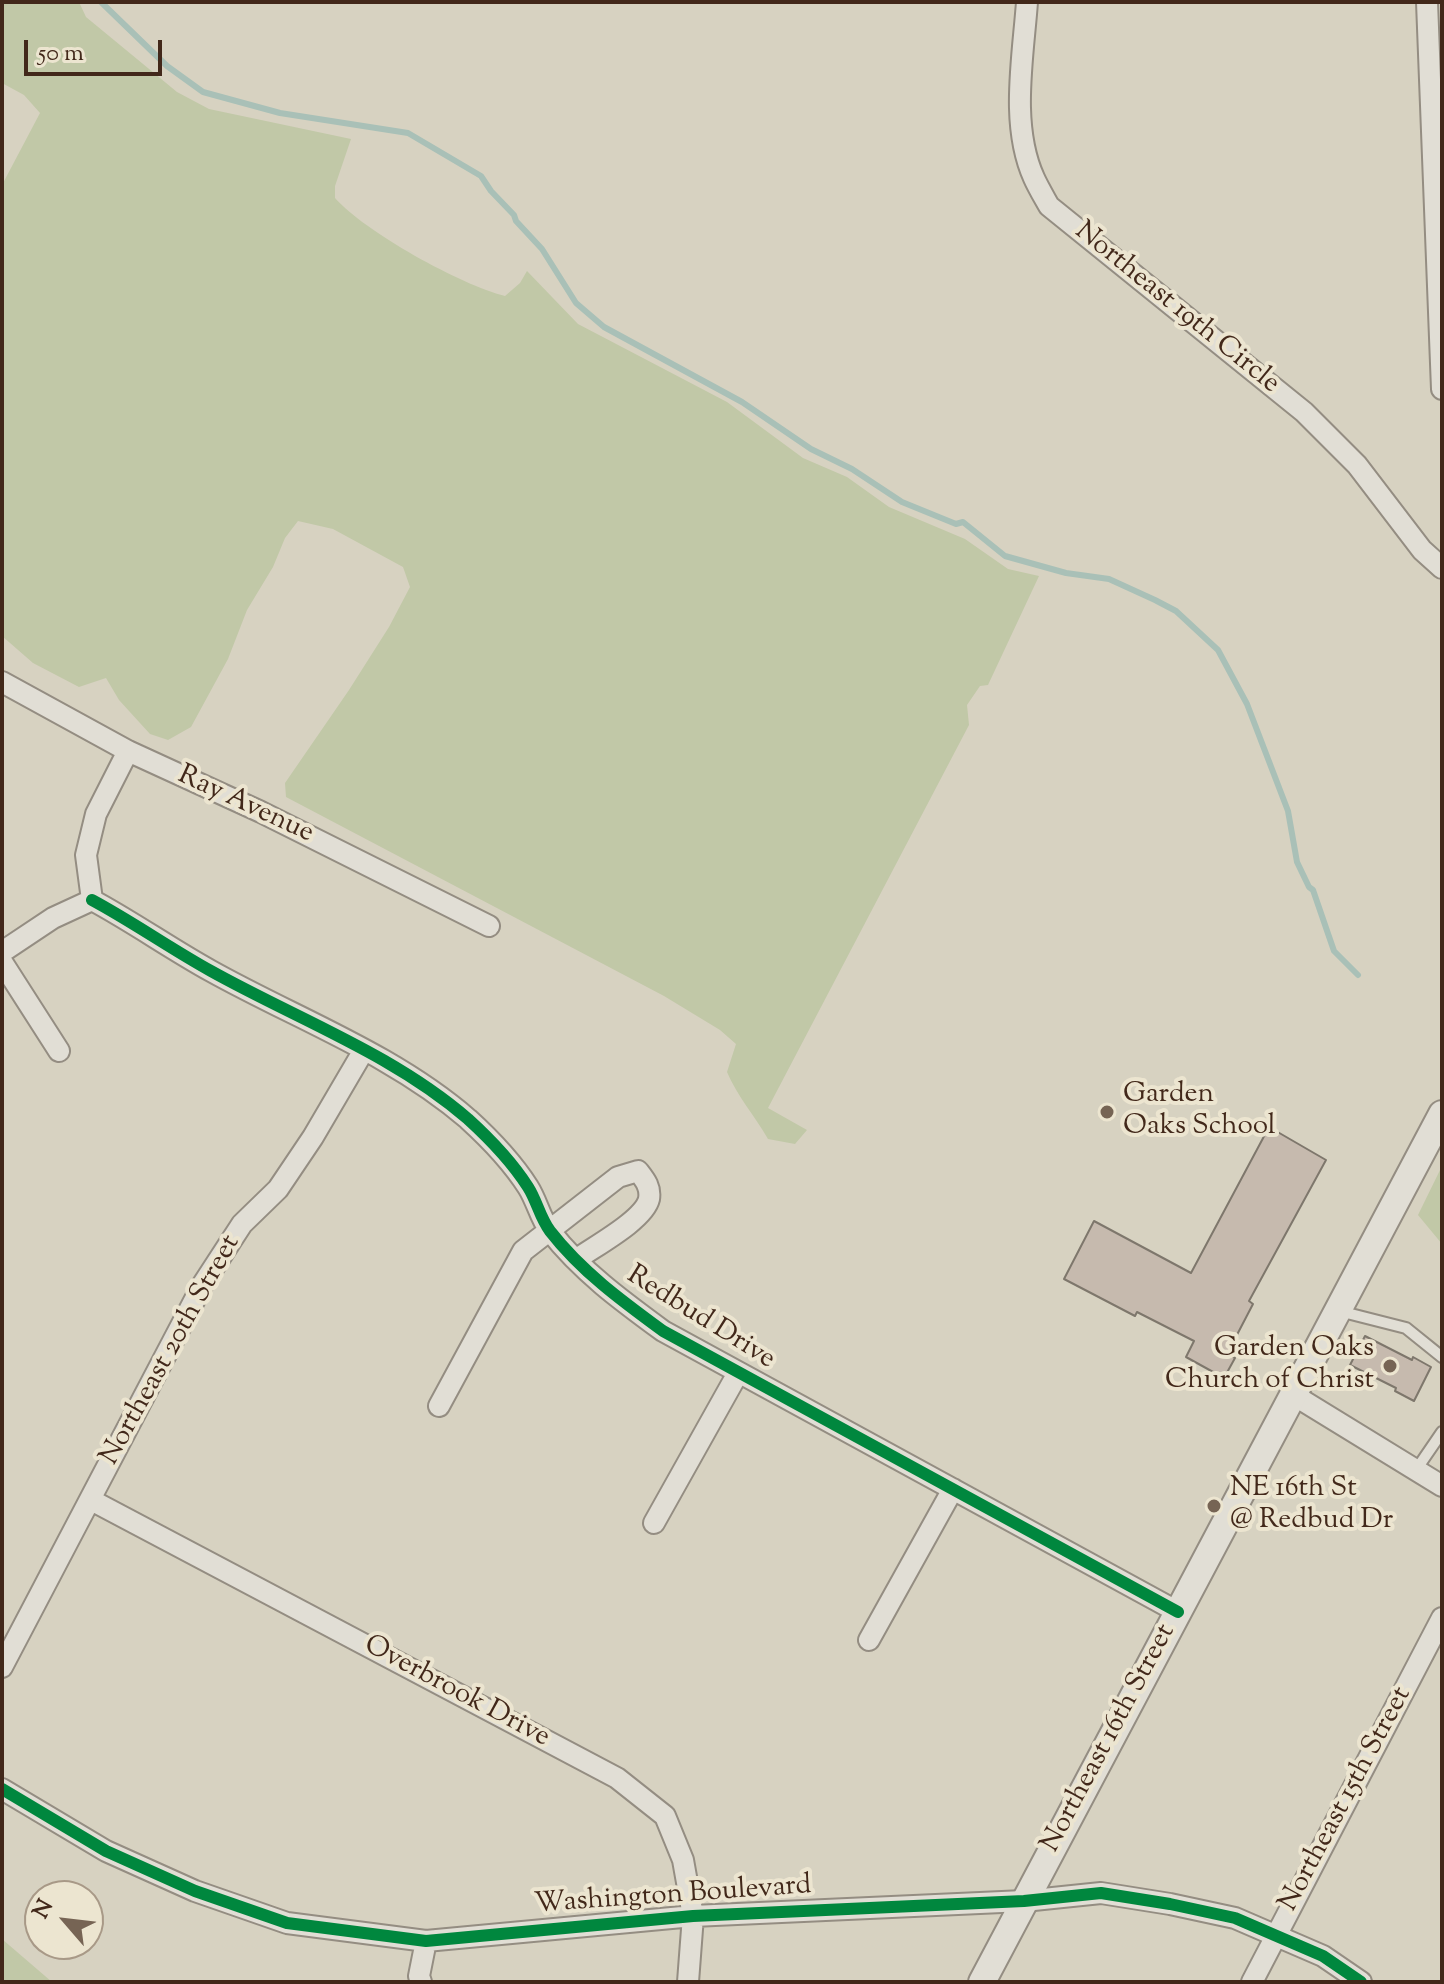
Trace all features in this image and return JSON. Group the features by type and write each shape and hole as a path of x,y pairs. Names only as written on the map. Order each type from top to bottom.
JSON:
{"street":[{"name":"Northeast 19th Circle","path":"1027,2 1020,111 1033,178 1049,206 1304,412 1357,465 1422,550 1442,568"},
{"path":"1427,2 1442,389"},
{"name":"Ray Avenue","path":"2,682 128,751 261,812 489,926"},
{"path":"2,952 53,918 92,900 86,855 96,814 128,751"},
{"name":"Redbud Drive","path":"92,900 210,971 364,1050 427,1088 468,1120 505,1156 529,1189 548,1229 610,1293 663,1331 1178,1612"},
{"path":"2,962 59,1051"},
{"name":"Northeast 20th Street","path":"2,1667 203,1284 242,1224 278,1189 313,1137 364,1050"},
{"name":"Northeast 16th Street","path":"982,1982 1442,1114"},
{"name":"Redbud Drive","path":"548,1229 618,1177 638,1171 648,1184 649,1201 633,1222 577,1259"},
{"path":"439,1406 523,1251 548,1229"},
{"path":"654,1523 738,1373"},
{"path":"1292,1394 1442,1486"},
{"path":"869,1640 953,1489"},
{"name":"Overbrook Drive","path":"91,1500 617,1778 665,1816 683,1860 693,1916 688,1982"},
{"name":"Northeast 15th Street","path":"1252,1982 1442,1618"},
{"name":"Washington Boulevard","path":"2,1789 106,1851 195,1891 287,1923 426,1941 693,1916 1024,1901 1101,1893 1235,1918 1323,1956 1361,1982"},
{"path":"421,1982 419,1976 426,1941"}],"lane":[{"path":"1337,1311 1406,1328 1442,1357"},
{"path":"1416,1470 1442,1432"}],"green space":[{"path":"2,2 79,2 86,17 177,92 209,109 351,139 335,186 335,198 349,212 390,241 464,281 505,296 520,283 527,271 578,324 727,402 803,458 847,477 889,507 965,539 1008,569 1039,576 988,685 980,686 967,705 969,725 768,1108 807,1130 795,1144 768,1139 727,1072 736,1044 720,1030 664,996 286,797 285,783 349,690 410,587 403,567 333,529 298,521 285,538 273,567 247,610 228,659 191,727 168,740 150,734 119,700 106,678 79,687 33,663 2,636 2,185 40,113 24,95 2,83"},
{"path":"1442,1166 1442,1244 1418,1215"},
{"path":"2,1939 52,1982 2,1982"}],"building":[{"path":"1269,1127 1326,1160 1249,1301 1253,1304 1227,1354 1235,1358 1224,1378 1186,1357 1194,1341 1137,1312 1135,1316 1064,1279 1094,1221 1191,1273"},
{"path":"1365,1336 1431,1367 1414,1401 1395,1391 1396,1388 1350,1365"}],"waterway":[{"path":"101,2 167,66 203,92 280,113 408,133 481,176 542,249 576,303 604,327 742,402 811,449 852,469 902,502 956,524 963,522 1005,556 1066,573 1109,579 1176,611 1218,650 1247,704 1288,811 1297,862 1313,890 1334,951 1358,975"}],"cycle path":[{"path":"92,900 211,971 376,1056 439,1096 468,1119 508,1160 528,1187 547,1226 562,1246 617,1297 663,1331 1178,1612"},
{"path":"2,1789 106,1851 195,1891 287,1923 426,1941 693,1916 1024,1901 1101,1893 1235,1918 1323,1956 1361,1982"}],"place":[{"name":"Garden Oaks School","path":"1107,1112"},
{"name":"Garden Oaks Church of Christ","path":"1390,1366"},
{"name":"NE 16th St @ Redbud Dr","path":"1214,1506"}]}
